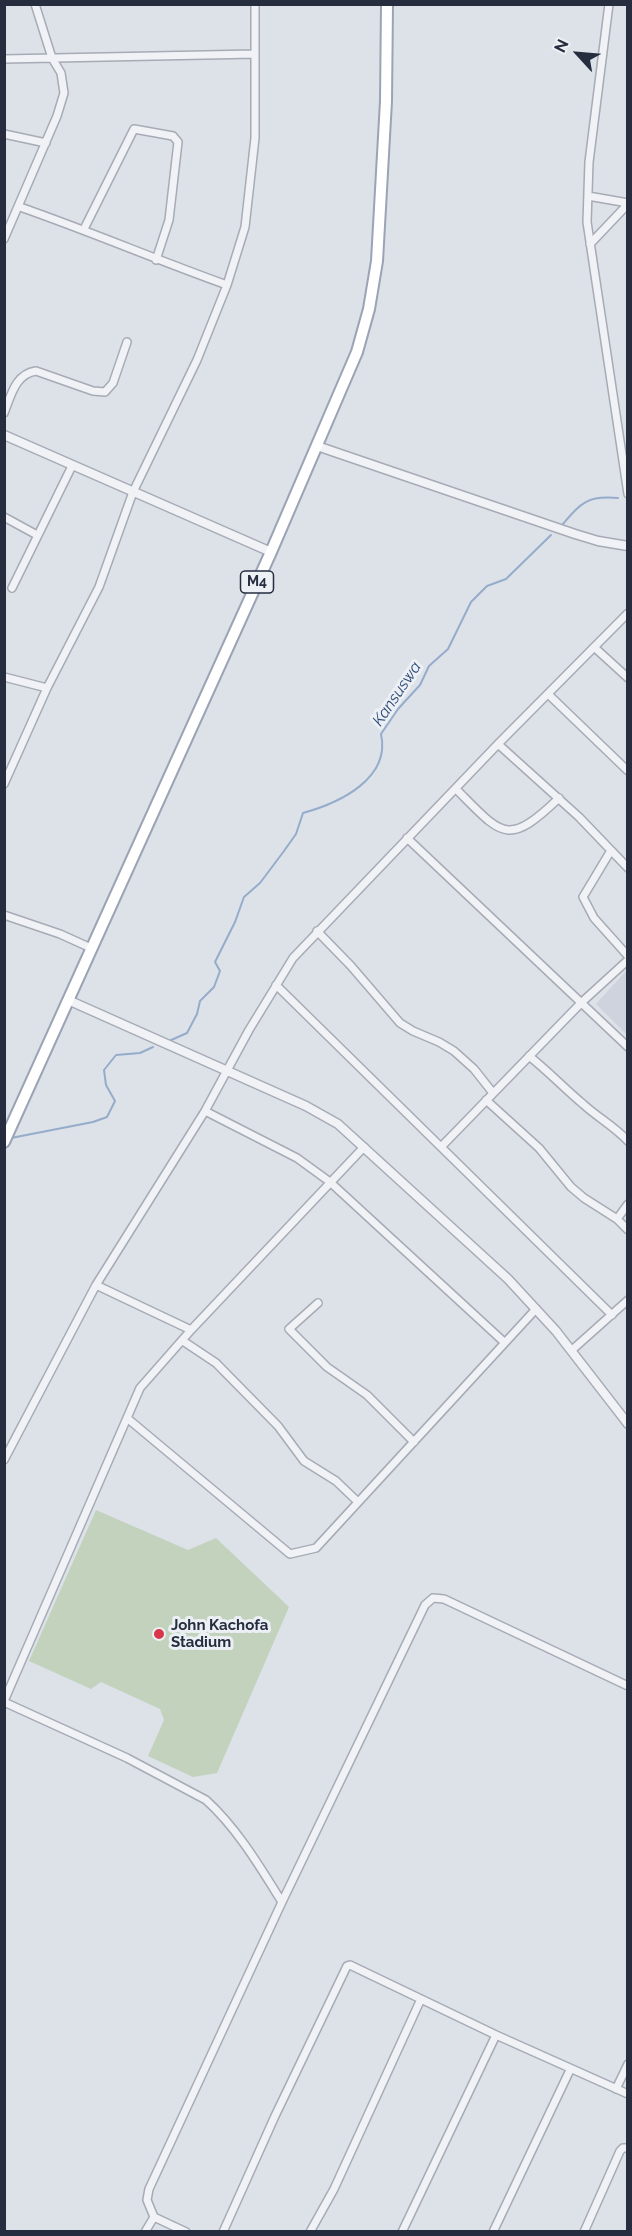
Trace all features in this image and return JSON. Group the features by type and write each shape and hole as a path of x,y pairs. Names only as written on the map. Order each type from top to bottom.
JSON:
{"main road":[{"name":"M4","path":"4,1142 271,552 357,352 369,309 377,261 386,101 387,4"}],"street":[{"path":"4,239 20,207 64,93 61,73 52,58 35,4"},
{"path":"4,784 47,688 99,586 134,492 197,360 227,285 245,227 255,138 255,4"},
{"path":"609,4 589,162 587,222 627,494"},
{"path":"4,59 255,54"},
{"path":"84,230 134,129 173,136 178,142 169,220 156,260"},
{"path":"4,134 46,143"},
{"path":"588,196 627,204"},
{"path":"590,244 627,204"},
{"path":"20,207 227,285"},
{"path":"4,413 22,376 28,372 36,371 93,391 105,392 113,383 127,342"},
{"path":"4,435 271,552"},
{"path":"317,446 575,534 627,546"},
{"path":"12,588 72,466"},
{"path":"4,517 37,535"},
{"path":"4,1460 96,1285 205,1111 292,958 627,613"},
{"path":"594,647 627,678"},
{"path":"4,677 47,688"},
{"path":"548,694 627,771"},
{"path":"498,744 559,798 627,868"},
{"path":"456,789 492,824 511,831 523,828 538,818 559,798"},
{"path":"407,838 627,1047"},
{"path":"441,1147 627,958 594,918 583,897 610,852"},
{"path":"4,915 60,934 91,948"},
{"path":"317,931 400,1023 454,1051 493,1093"},
{"path":"276,985 612,1315"},
{"path":"68,1000 323,1115 338,1124 508,1279 572,1350 627,1424"},
{"path":"529,1056 556,1078 582,1104 614,1127 627,1141"},
{"path":"486,1100 539,1148 578,1193 617,1219 627,1230"},
{"path":"205,1111 297,1158 330,1182 504,1342"},
{"path":"282,1902 257,1863 206,1800 127,1758 4,1702 140,1388 364,1147"},
{"path":"617,1219 627,1204"},
{"path":"96,1285 192,1330"},
{"path":"572,1350 627,1300"},
{"path":"318,1303 289,1329 327,1367 367,1395 414,1442"},
{"path":"127,1418 290,1554 316,1548 536,1309"},
{"path":"183,1341 216,1363 278,1426 304,1461 336,1481 358,1502"},
{"path":"186,2232 154,2217 147,2200 149,2189 282,1902 425,1605 433,1598 444,1599 627,1686"},
{"path":"223,2232 275,2116 347,1966 350,1965 570,2070 627,2094"},
{"path":"310,2232 334,2189 421,1999"},
{"path":"402,2232 496,2035"},
{"path":"616,2089 627,2064"},
{"path":"493,2232 570,2070"},
{"path":"584,2232 621,2151 627,2148"},
{"path":"145,2232 154,2217"}],"shaded area":[{"path":"627,970 627,1035 596,1004"}],"green space":[{"name":"John Kachofa Stadium","path":"96,1510 188,1550 216,1538 289,1607 217,1773 193,1777 148,1756 164,1720 160,1709 101,1682 91,1689 29,1661"}],"waterway":[{"name":"Kansuswa","path":"562,525 574,511 592,499 618,498"},
{"name":"Kansuswa","path":"169,1041 187,1033 197,1014 200,1001 214,987 220,971 215,962 235,922 244,897 260,883 296,834 303,813 332,803 359,787 370,776 378,764 382,750 381,734 398,709 420,685 429,666 448,649 471,602 487,586 506,579 551,535"},
{"name":"Kansuswa","path":"11,1138 93,1122 107,1117 115,1101 106,1085 104,1070 116,1055 140,1053 153,1047"}],"place":[{"name":"John Kachofa Stadium","path":"159,1634"}]}
